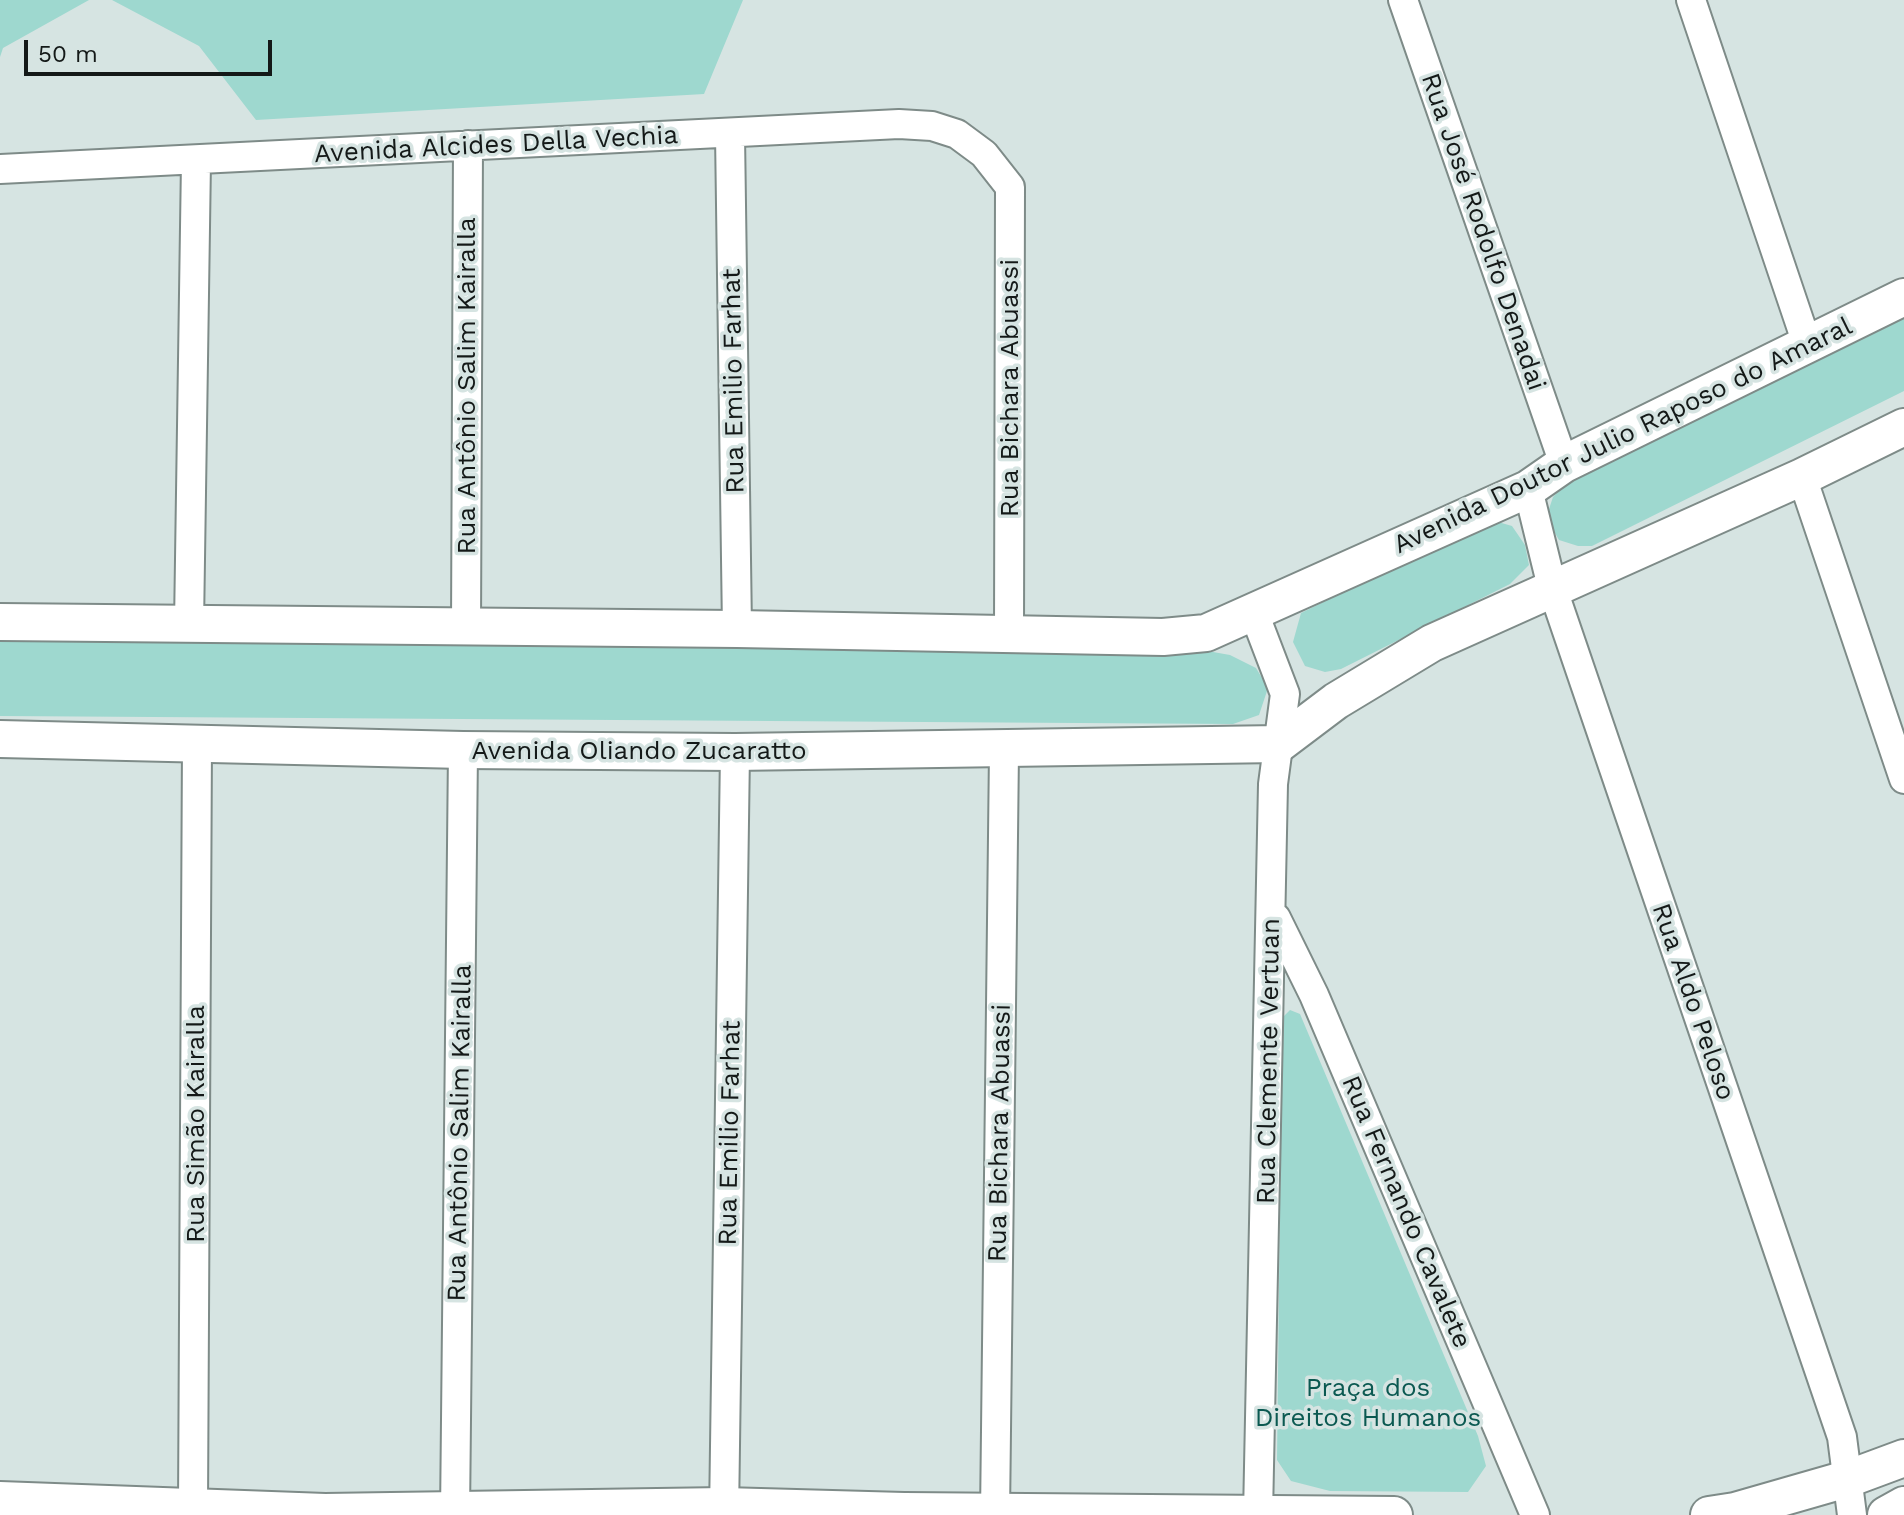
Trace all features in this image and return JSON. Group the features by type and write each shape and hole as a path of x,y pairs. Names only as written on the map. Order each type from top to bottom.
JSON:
{"street":[{"name":"Rua José Rodolfo Denadai","path":"1403,0 1564,464"},
{"path":"1691,0 1807,344"},
{"name":"Avenida Alcides Della Vechia","path":"0,169 910,125 957,134 984,154"},
{"name":"Rua Emilio Farhat","path":"730,134 737,629"},
{"name":"Rua Antônio Salim Kairalla","path":"466,627 468,145"},
{"name":"Rua Bichara Abuassi","path":"984,154 1010,187 1009,632"},
{"path":"189,625 196,161"},
{"name":"Avenida Doutor Julio Raposo do Amaral","path":"1254,613 1528,489 1564,464 1904,297"},
{"path":"1279,744 1336,701 1432,643 1802,477 1904,427"},
{"path":"1802,477 1904,779"},
{"name":"Rua Aldo Peloso","path":"1528,489 1552,587 1842,1437 1850,1478 1852,1515"},
{"path":"0,622 1009,632 1163,637 1206,633 1254,613"},
{"name":"Rua Clemente Vertuan","path":"1254,613 1285,694 1273,784 1273,912 1258,1514"},
{"name":"Avenida Oliando Zucaratto","path":"0,739 463,750 735,752 1004,751 1279,744"},
{"name":"Rua Simão Kairalla","path":"193,1506 197,743"},
{"name":"Rua Antônio Salim Kairalla","path":"455,1513 463,750"},
{"name":"Rua Bichara Abuassi","path":"995,1514 1004,751"},
{"name":"Rua Emilio Farhat","path":"724,1510 735,752"},
{"name":"Rua Fernando Cavalete","path":"1273,912 1314,995 1535,1515"},
{"path":"1709,1515 1735,1511 1850,1478 1904,1458"},
{"path":"0,1500 325,1512 724,1510 1394,1515"},
{"path":"1886,1515 1904,1505"}],"green space":[{"path":"0,0 89,0 3,48 0,57"},
{"path":"112,0 743,0 704,94 256,120 199,46"},
{"path":"1904,316 1904,391 1592,546 1578,546 1559,540 1548,521 1549,509 1553,497 1565,484"},
{"path":"1491,520 1512,526 1525,545 1529,565 1510,584 1341,669 1325,672 1305,666 1293,642 1301,613"},
{"path":"0,639 1196,649 1230,655 1256,668 1268,688 1259,715 1233,724 0,716"},
{"name":"Praça dos Direitos Humanos","path":"1290,1010 1300,1014 1478,1436 1486,1466 1468,1492 1330,1491 1291,1481 1277,1460 1282,1032 1283,1017"}]}
